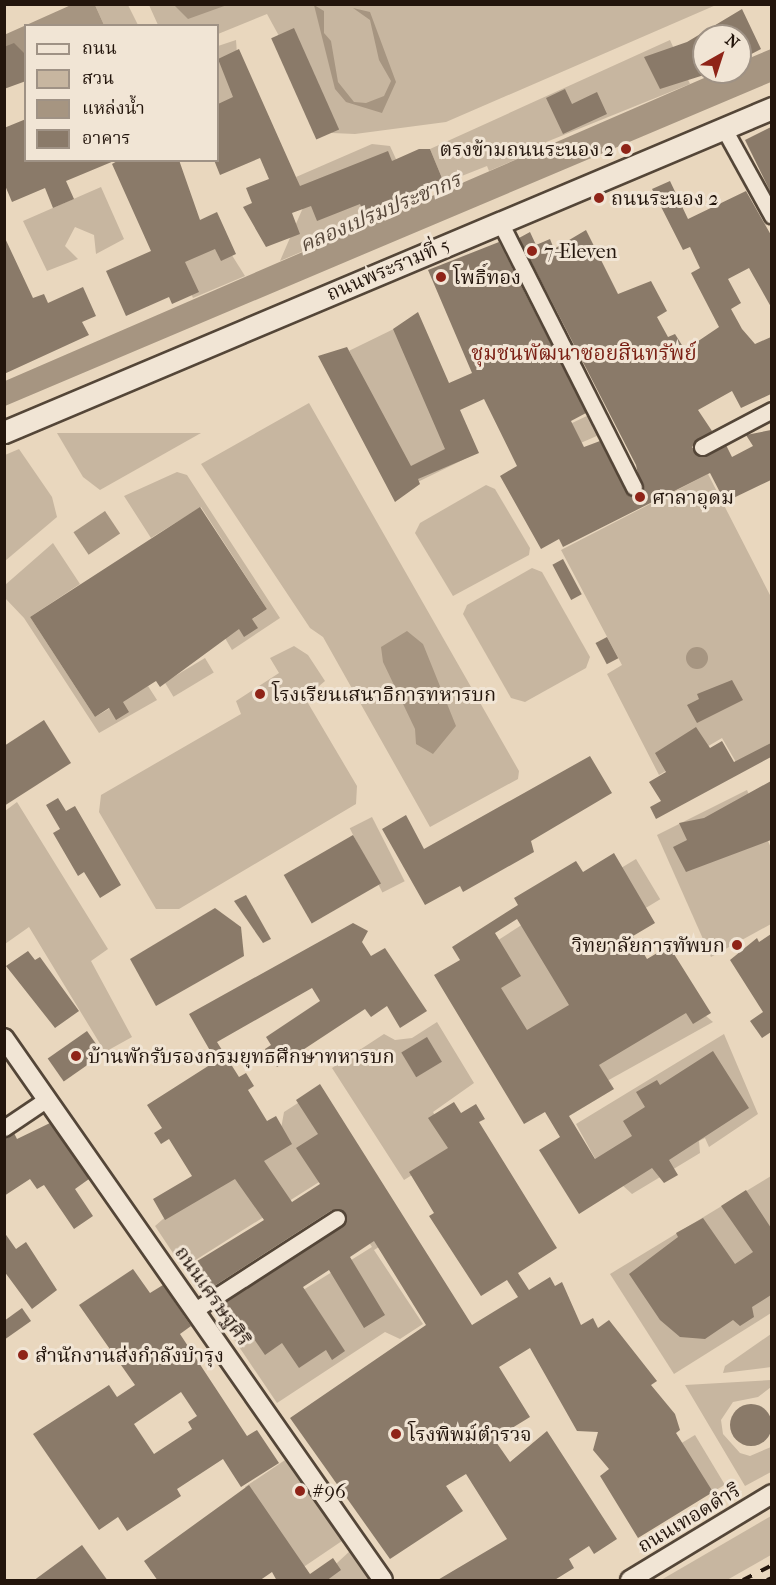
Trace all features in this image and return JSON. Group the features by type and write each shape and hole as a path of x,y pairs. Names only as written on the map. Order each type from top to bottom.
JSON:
{"main road":[{"name":"ถนนพระรามที่ 5","path":"4,432 771,108"}],"street":[{"path":"724,129 771,216"},
{"path":"500,222 634,487"},
{"path":"702,447 771,410"},
{"name":"ถนนเศรษฐศิริ","path":"4,1038 383,1581"},
{"path":"4,1128 47,1099"},
{"path":"195,1310 337,1218"},
{"name":"ถนนเทอดดำริ","path":"630,1581 771,1494"}],"green space":[{"path":"95,5 128,5 138,24 104,24"},
{"path":"149,5 716,5 446,122 355,134 332,133 267,14 219,34 219,24 158,24"},
{"path":"236,40 240,96 219,106 219,46"},
{"path":"670,40 690,84 524,151 526,155 489,171 487,166 444,183 430,149"},
{"path":"372,144 390,146 416,203 280,261 305,203 296,177"},
{"path":"101,187 124,239 96,254 94,235 75,227 65,246 78,259 47,271 23,221"},
{"path":"218,233 245,276 193,298 172,249"},
{"path":"404,324 469,457 414,484 349,351"},
{"path":"309,403 519,771 518,779 430,827 323,637 310,628 201,464"},
{"path":"589,415 599,435 576,445 536,440"},
{"path":"57,433 201,433 100,490 83,477"},
{"path":"19,449 52,497 57,517 5,561 5,455"},
{"path":"177,472 187,475 280,618 232,650 225,638 267,609 201,507 151,538 124,496"},
{"path":"708,474 771,597 771,747 737,764 722,738 659,775 607,674 622,665 561,550"},
{"path":"486,485 495,489 530,548 529,555 453,596 415,533 420,523"},
{"path":"53,543 80,584 30,617 95,717 148,686 157,700 99,733 24,618 5,598 5,585"},
{"path":"532,568 542,572 590,657 586,668 525,702 511,698 463,614 467,605"},
{"path":"294,646 308,655 325,681 305,698 357,786 356,804 179,909 156,909 99,812 101,795 241,714 236,701 279,673 270,658"},
{"path":"205,658 214,673 173,697 165,682"},
{"path":"747,790 771,848 771,924 711,957 657,835"},
{"path":"17,802 108,949 91,961 132,1037 105,1052 29,927 5,944 5,811"},
{"path":"372,817 405,881 382,893 350,828"},
{"path":"636,859 660,899 634,915 610,874"},
{"path":"540,913 684,997 713,1022 571,1101 475,955"},
{"path":"437,1022 474,1083 433,1112 454,1149 404,1180 332,1068 384,1034 395,1040 412,1038"},
{"path":"724,1034 758,1114 709,1147 705,1138 699,1141 700,1153 632,1194 597,1162 576,1124"},
{"path":"301,1101 390,1240 374,1250 423,1324 400,1339 385,1332 277,1403 231,1335 372,1247 327,1177 183,1268 155,1226 191,1195 279,1140 284,1112"},
{"path":"771,1176 771,1313 674,1374 610,1274"},
{"path":"771,1334 771,1367 723,1373 725,1366"},
{"path":"771,1380 771,1387 758,1397 733,1402 721,1420 723,1434 740,1453 750,1456 771,1447 771,1472 745,1486 685,1385"},
{"path":"695,1435 725,1485 707,1496 677,1446"},
{"path":"288,1458 343,1540 300,1569 245,1487"},
{"path":"771,1516 771,1555 727,1580 661,1580"},
{"path":"351,1550 372,1580 323,1580 323,1576"}],"water":[{"path":"71,5 95,5 104,24 29,24"},
{"path":"174,5 227,5 188,19"},
{"path":"314,5 324,11 324,33 331,41 338,82 354,102 366,103 384,96 391,81 379,60 370,20 353,8 370,12 396,82 382,113 346,102 335,89"},
{"path":"24,26 24,55 5,47 4,35"},
{"path":"771,49 771,82 5,406 5,381 692,83 752,84 752,57"},
{"path":"105,511 120,533 89,555 73,532"},
{"path":"407,631 423,644 456,726 433,754 416,744 415,729 383,662 381,647"},
{"path":"697,647 705,650 708,658 705,666 697,669 689,666 686,658 689,650"}],"building":[{"path":"742,9 749,24 717,24"},
{"path":"294,28 339,129 316,140 271,38"},
{"path":"752,30 761,49 752,54"},
{"path":"692,39 692,79 660,89 644,57"},
{"path":"14,43 24,53 24,82 4,89 4,47"},
{"path":"239,49 300,186 388,151 392,161 419,149 430,149 444,183 365,216 360,204 317,221 311,206 292,213 300,234 266,247 243,207 252,203 246,188 269,179 260,158 220,175 215,162 219,162 219,104 233,97 219,59"},
{"path":"565,89 572,104 597,92 607,114 563,134 546,98"},
{"path":"24,120 24,162 112,162 66,181 74,199 53,208 45,188 12,202 4,183 4,128"},
{"path":"771,127 771,193 745,140"},
{"path":"116,162 180,162 200,220 217,212 236,254 221,261 215,249 185,262 199,292 172,304 169,297 126,316 106,271 151,251 112,164"},
{"path":"670,181 688,219 746,191 771,235 771,307 749,268 728,279 741,303 731,309 742,329 755,344 771,337 771,394 741,408 732,391 698,410 712,431 692,447 702,457 726,445 732,457 753,446 746,435 771,430 771,480 725,502 710,473 563,547 559,539 541,549 500,476 517,466 484,399 460,410 479,453 418,479 420,484 395,502 318,356 347,347 411,466 445,449 393,329 418,312 449,383 472,373 428,270 499,242 586,413 571,421 584,447 600,441 626,492 634,497 642,493 636,465 519,238 530,232 536,245 550,239 554,249 586,230 618,294 651,281 667,311 657,317 668,337 675,334 685,350 719,327 691,273 700,268 690,247 683,250 652,189"},
{"path":"4,236 33,298 44,294 48,303 83,287 96,316 82,322 89,335 4,374"},
{"path":"200,507 267,609 252,619 258,628 244,637 239,629 160,687 156,681 123,702 129,712 116,720 109,708 95,717 30,617"},
{"path":"563,559 582,594 571,600 552,565"},
{"path":"607,637 618,658 607,664 596,643"},
{"path":"732,680 743,700 697,723 687,705 699,699 697,694"},
{"path":"44,720 71,763 4,806 4,746"},
{"path":"696,727 710,748 722,741 734,762 771,743 771,757 656,819 650,807 661,801 649,782 666,772 655,753"},
{"path":"590,756 612,793 531,841 534,852 463,892 460,886 425,905 382,829 406,815 424,849"},
{"path":"771,781 771,840 686,872 673,847 687,840 679,823 704,818"},
{"path":"58,798 66,811 75,806 121,885 100,898 84,872 78,876 53,833 60,829 46,805"},
{"path":"353,835 381,883 312,923 284,875"},
{"path":"614,853 655,923 633,936 647,959 669,946 711,1013 693,1024 686,1013 599,1065 614,1089 569,1116 595,1159 632,1136 623,1121 645,1107 636,1092 657,1080 660,1085 713,1051 749,1108 669,1160 678,1175 664,1183 652,1168 579,1214 539,1150 560,1137 545,1112 524,1124 434,975 460,960 452,947 518,905 514,898 576,861 583,872","holes":["517,919 569,1005 527,1030 501,988 521,976 495,933"]},
{"path":"246,895 271,939 263,943 234,901"},
{"path":"215,908 241,927 244,956 156,1006 130,959"},
{"path":"353,923 368,931 362,942 371,956 385,948 427,1011 400,1028 387,1006 371,1017 365,1009 277,1067 265,1049 271,1045 266,1037 320,1001 312,988 217,1042 239,1077 246,1073 254,1086 248,1090 267,1121 276,1116 292,1144 264,1161 292,1202 320,1184 296,1148 318,1134 296,1100 320,1084 472,1325 518,1297 507,1280 481,1296 429,1216 434,1213 409,1172 448,1148 428,1118 454,1102 461,1113 476,1104 485,1119 479,1122 557,1248 518,1273 529,1290 550,1277 555,1286 562,1282 581,1325 593,1318 598,1328 609,1320 657,1381 651,1385 675,1414 680,1430 676,1433 713,1492 638,1538 600,1476 609,1469 593,1450 598,1432 577,1431 530,1348 499,1367 530,1417 494,1439 510,1462 547,1431 617,1539 594,1554 589,1546 569,1559 574,1568 553,1581 436,1581 507,1539 466,1474 446,1486 463,1511 390,1559 290,1418 426,1325 374,1241 350,1257 385,1315 364,1328 329,1270 303,1287 345,1351 332,1360 326,1350 299,1368 282,1343 265,1355 245,1326 232,1334 215,1308 342,1226 345,1212 332,1210 205,1292 189,1266 264,1220 235,1179 165,1220 153,1199 192,1176 169,1139 161,1144 154,1133 162,1128 147,1105 216,1061 189,1014"},
{"path":"771,934 771,1032 762,1038 750,1021 763,1012 730,960 757,938 759,942"},
{"path":"28,951 35,960 40,957 79,1011 55,1028 6,966"},
{"name":"บ้านพักรับรองกรมยุทธศึกษาทหารบก","path":"87,1031 103,1054 64,1081 48,1059"},
{"path":"427,1037 442,1062 416,1077 401,1052"},
{"path":"50,1123 89,1179 75,1189 93,1216 74,1229 44,1185 37,1189 30,1179 4,1196 4,1138 14,1133 17,1139"},
{"path":"746,1190 771,1228 771,1295 752,1307 754,1317 740,1326 733,1320 705,1339 680,1337 660,1320 629,1274 678,1237 676,1233 703,1218 735,1264 753,1252 721,1206"},
{"path":"4,1232 16,1249 26,1242 57,1290 32,1309 4,1271"},
{"path":"133,1269 150,1293 163,1285 191,1326 180,1334 247,1436 257,1430 279,1463 241,1487 223,1459 177,1489 181,1496 127,1531 118,1517 99,1530 33,1434 109,1385 117,1397 135,1385 79,1305","holes":["181,1392 197,1416 188,1422 192,1429 154,1454 134,1424"]},
{"path":"22,1308 31,1321 4,1340 4,1321"},
{"path":"751,1404 766,1410 772,1425 766,1440 751,1446 736,1440 730,1425 736,1410"},
{"path":"249,1485 310,1574 333,1558 341,1570 326,1581 277,1581 272,1572 259,1581 158,1581 144,1561"},
{"path":"82,1545 108,1581 33,1581"}],"railway":[{"path":"743,1580 772,1565"},
{"path":"767,1580 772,1578"}],"place":[{"name":"ตรงข้ามถนนระนอง 2","path":"626,149"},
{"name":"ถนนระนอง 2","path":"599,198"},
{"name":"7-Eleven","path":"532,251"},
{"name":"โพธิ์ทอง","path":"441,277"},
{"name":"ศาลาอุดม","path":"640,497"},
{"name":"โรงเรียนเสนาธิการทหารบก","path":"260,694"},
{"name":"วิทยาลัยการทัพบก","path":"737,945"},
{"name":"บ้านพักรับรองกรมยุทธศึกษาทหารบก","path":"76,1056"},
{"name":"สํานักงานส่งกําลังบํารุง","path":"23,1355"},
{"name":"โรงพิพม์ตำรวจ","path":"396,1434"},
{"name":"#96","path":"300,1491"}],"district":[{"name":"ชุมชนพัฒนาซอยสินทรัพย์","path":"584,353"}],"water label":[{"name":"คลองเปรมประชากร","path":"380,212"}]}
